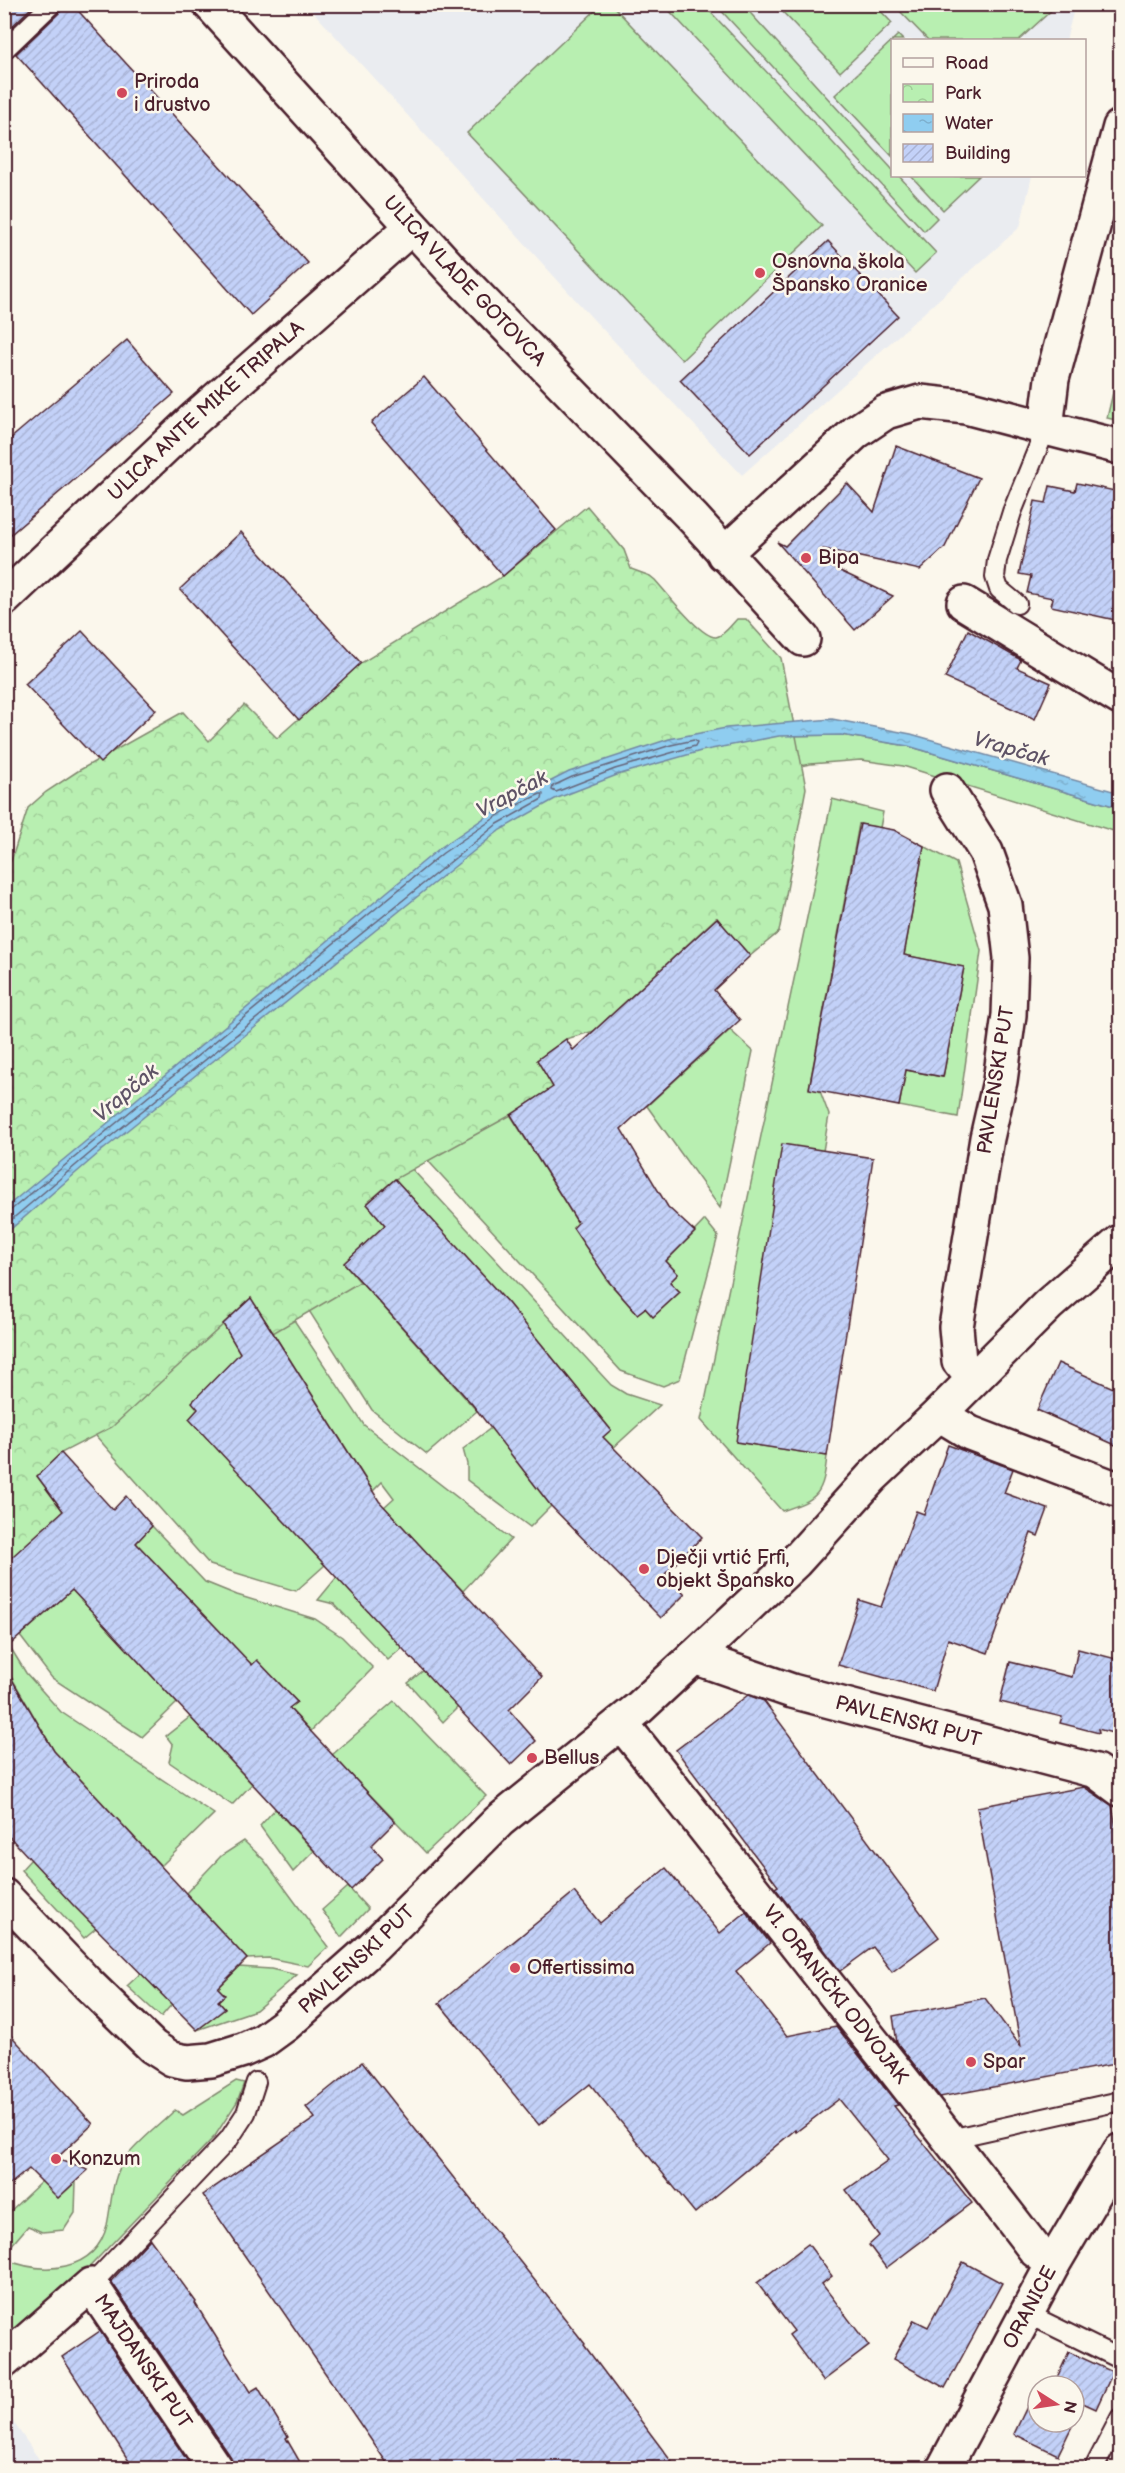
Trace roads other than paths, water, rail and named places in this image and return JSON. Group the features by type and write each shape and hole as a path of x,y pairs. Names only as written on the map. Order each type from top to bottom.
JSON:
{"street":[{"name":"ULICA VLADE GOTOVCA","path":"210,4 412,226 694,519 803,639"},
{"path":"1046,428 1052,379 1120,127"},
{"name":"ULICA ANTE MIKE TRIPALA","path":"4,599 193,420 412,226"},
{"path":"724,554 856,432 886,412 920,402 966,406 1120,447"},
{"path":"964,603 1120,698"},
{"name":"PAVLENSKI PUT","path":"947,790 986,852 1005,905 1011,958 1009,1015 1000,1081 987,1138 956,1327 959,1361 974,1378"},
{"name":"PAVLENSKI PUT","path":"4,1896 87,1984 153,2047 172,2059 187,2062 211,2060 263,2041 285,2025 373,1947 499,1821 621,1723 694,1657 789,1568 872,1477 939,1414 1050,1302 1120,1242"},
{"path":"939,1414 970,1433 1120,1490"},
{"name":"PAVLENSKI PUT","path":"694,1657 792,1691 1096,1771 1120,1789"},
{"name":"VI. ORANIČKI ODVOJAK","path":"621,1723 737,1866 1036,2251 1053,2264"},
{"name":"ORANICE","path":"944,2469 1053,2264 1120,2151"},
{"path":"4,2361 91,2285"},
{"name":"MAJDANSKI PUT","path":"91,2285 215,2469"}],"lane":[{"path":"4,50 52,4"},
{"path":"1017,604 999,589 995,577 997,560 1012,512 1046,428"},
{"path":"91,2285 229,2139 246,2113 256,2082"},
{"path":"950,2139 1120,2101"},
{"path":"1026,2313 1120,2359"},
{"path":"1094,2469 1120,2418"}],"water":[{"path":"832,719 911,734 1120,793 1120,808 908,746 841,735 779,736 701,751 617,775 555,799 500,830 99,1153 5,1234 5,1208 440,848 502,806 569,772 669,739 726,728"}],"place":[{"name":"Priroda i drustvo","path":"122,93"},
{"name":"Osnovna škola Špansko Oranice","path":"760,273"},
{"name":"Bipa","path":"806,558"},
{"name":"Dječji vrtić Frfi, objekt Špansko","path":"644,1569"},
{"name":"Bellus","path":"532,1758"},
{"name":"Offertissima","path":"515,1968"},
{"name":"Spar","path":"971,2062"},
{"name":"Konzum","path":"56,2159"}],"water label":[{"name":"Vrapčak","path":"1011,749"},
{"name":"Vrapčak","path":"512,794"},
{"name":"Vrapčak","path":"126,1093"}]}
